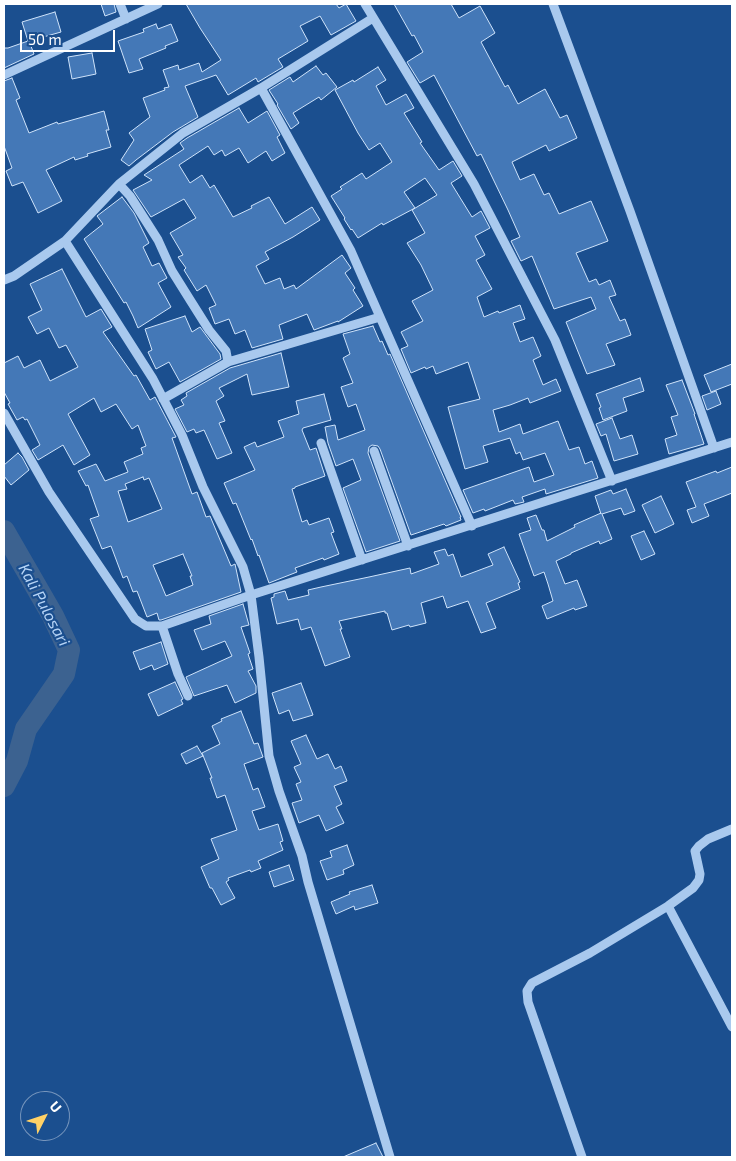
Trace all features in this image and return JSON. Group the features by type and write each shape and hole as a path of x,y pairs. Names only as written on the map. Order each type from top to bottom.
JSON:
{"street":[{"path":"120,4 126,19"},
{"path":"4,75 158,4"},
{"path":"364,4 474,184 551,332 612,481"},
{"path":"553,4 714,448"},
{"path":"4,280 14,276 65,241 119,184 183,133 261,88 373,18"},
{"path":"261,88 351,251 472,526"},
{"path":"119,184 130,196 158,240 172,271 200,317 226,351 228,362"},
{"path":"65,241 153,379 182,435 203,487 244,567 251,595 271,765 302,856 308,882 390,1157"},
{"path":"163,399 228,362 380,317"},
{"path":"4,413 49,492 135,619 146,626 162,626 251,595 732,442"},
{"path":"321,443 362,560"},
{"path":"374,451 408,546"},
{"path":"162,626 178,674 188,696"},
{"path":"582,1157 528,1002 527,991 532,982 590,953 668,906 693,888 699,880 700,874 695,851 708,839 732,829"},
{"path":"668,906 732,1027"}],"building":[{"path":"101,4 114,4 116,12 105,16"},
{"path":"186,4 336,4 339,8 346,4 356,21 331,35 320,16 300,26 308,41 278,59 283,67 258,82 256,78 228,95 216,75 185,86 198,117 173,132 129,166 121,160 134,140 129,133 150,117 143,98 169,87 163,70 178,65 179,70 199,63 202,72 221,60"},
{"path":"394,4 451,4 459,18 480,6 495,33 481,42 505,87 508,85 518,104 545,89 560,118 567,115 577,138 549,151 546,145 512,162 520,180 534,174 544,195 549,193 559,214 591,201 608,241 576,253 589,282 596,279 599,285 610,280 616,295 609,297 620,321 625,319 631,335 606,344 615,365 587,374 566,322 596,309 591,297 554,309 532,256 521,261 511,241 520,237 481,154 477,156 434,75 420,83 407,62 423,52"},
{"path":"55,12 61,32 29,41 34,54 4,68 4,48 28,41 22,22"},
{"path":"156,24 158,29 171,24 178,41 139,59 143,69 129,73 118,41 144,32 143,29"},
{"path":"92,53 96,74 72,79 68,57"},
{"path":"316,66 323,75 326,73 337,87 321,100 319,97 293,113 299,123 291,129 269,90 290,77 293,82"},
{"path":"378,67 386,80 376,86 386,105 406,94 414,108 404,113 422,142 420,143 439,170 453,161 462,176 451,183 472,217 481,211 490,228 475,236 485,255 476,260 492,289 477,297 484,317 520,305 525,319 513,323 520,342 533,337 541,356 533,360 543,385 556,379 561,391 530,403 528,398 493,410 499,432 520,424 523,434 558,421 569,450 579,447 585,464 592,461 598,478 546,494 545,489 522,497 524,502 515,504 513,500 485,511 484,509 473,513 463,490 529,467 534,482 554,475 545,453 523,460 520,452 516,454 510,438 483,446 488,462 465,469 448,407 480,399 468,362 436,374 433,366 411,373 401,349 408,346 401,332 423,321 412,301 433,290 421,265 407,243 425,233 412,210 437,195 425,178 404,192 415,208 383,225 382,223 358,238 351,230 331,196 342,189 340,187 362,173 366,179 392,162 380,143 369,150 335,90 353,80 354,82"},
{"path":"12,78 20,98 16,100 29,133 57,122 58,124 104,111 109,130 106,130 111,147 87,154 88,156 75,160 74,157 46,170 62,201 38,213 23,182 12,186 6,171 12,168 4,146 4,81"},
{"path":"239,108 248,123 267,111 280,135 277,137 285,153 272,161 266,151 248,163 239,148 225,156 222,150 214,155 208,146 179,165 190,183 202,175 210,188 214,185 233,217 269,197 285,224 312,207 320,220 265,252 269,259 256,266 265,284 280,278 284,289 294,285 296,289 342,255 351,268 345,273 355,288 353,290 363,306 338,322 314,330 307,314 279,325 283,339 252,348 245,330 235,334 229,319 215,324 209,308 216,305 206,285 197,291 184,270 186,268 178,257 183,255 170,233 196,218 184,199 151,217 133,190 152,180 144,175 184,149 180,143"},
{"path":"122,197 134,213 149,243 143,247 152,266 159,263 167,278 158,283 171,307 138,328 126,302 124,303 84,239 103,224 97,216"},
{"path":"62,269 86,317 101,309 112,327 103,332 134,376 136,375 150,400 155,397 176,437 172,438 192,494 197,492 206,517 210,516 231,566 235,564 241,592 161,620 159,620 157,613 147,617 137,591 133,592 127,576 123,578 111,546 102,549 90,519 99,516 88,485 86,486 78,471 96,464 105,481 128,472 124,462 143,454 141,448 146,446 138,425 132,429 116,404 101,412 94,398 68,414 90,455 74,465 63,445 38,460 32,450 40,445 27,419 25,420 23,417 17,420 8,404 10,403 4,392 4,363 18,356 24,368 40,360 50,381 78,367 66,345 59,348 49,328 37,334 28,317 42,310 30,284","holes":["143,477 144,480 149,478 162,509 128,522 118,491 127,489 125,484","183,554 192,576 190,576 193,585 166,596 153,565"]},
{"path":"185,316 192,332 200,327 220,354 221,359 180,382 169,362 156,369 148,352 152,350 145,329"},
{"path":"373,326 380,342 382,341 388,355 390,354 461,520 411,535 380,449 378,446 372,445 369,447 368,453 400,541 366,552 343,488 361,480 353,459 336,466 325,427 335,425 338,440 365,430 356,404 348,407 341,387 353,383 343,358 350,354 343,334"},
{"path":"281,353 289,387 252,395 247,374 219,388 224,396 216,401 225,421 219,423 232,453 217,459 204,430 196,433 194,429 187,432 175,409 184,405 181,400 187,396 186,393 230,368"},
{"path":"732,364 732,384 711,392 704,375"},
{"path":"640,378 644,391 623,398 627,411 603,420 596,394"},
{"path":"682,380 704,444 669,454 665,439 677,435 671,417 678,415 666,385"},
{"path":"716,391 721,404 707,410 702,396"},
{"path":"324,394 331,420 303,428 302,430 310,450 316,448 325,476 292,489 302,522 307,520 309,525 329,518 334,532 331,533 339,554 295,568 297,572 269,583 236,503 233,504 224,483 255,470 244,447 255,442 257,447 284,437 278,421 299,414 296,401"},
{"path":"612,418 620,439 632,435 638,454 614,461 606,434 601,436 596,424"},
{"path":"18,453 29,470 11,485 4,476 4,465"},
{"path":"732,467 732,493 704,504 709,516 692,523 687,510 696,507 686,482"},
{"path":"626,489 635,511 624,515 621,508 602,514 612,539 600,544 599,541 556,561 565,584 577,580 587,606 575,610 574,608 547,619 542,606 553,601 548,584 544,572 534,576 519,534 531,530 527,518 536,515 542,530 544,530 547,541 575,527 574,525 601,513 595,496 611,490 613,494"},
{"path":"661,496 674,524 655,533 642,505"},
{"path":"644,531 655,554 641,560 631,536"},
{"path":"504,547 520,582 518,583 520,589 486,603 496,628 481,633 468,601 447,608 443,596 421,603 426,623 410,627 409,625 392,630 385,611 339,621 350,657 325,666 311,627 301,630 298,619 277,624 271,598 274,597 274,594 285,591 288,600 309,595 308,590 410,568 411,574 439,564 434,552 445,549 448,556 453,554 461,577 493,565 488,554"},
{"path":"243,604 249,625 241,627 250,653 248,654 253,669 248,671 256,686 256,693 235,703 227,685 194,696 186,677 232,656 225,641 202,650 194,630 211,624 209,616"},
{"path":"161,642 168,664 154,670 152,665 140,670 133,652"},
{"path":"175,682 183,699 181,700 183,704 158,716 148,694"},
{"path":"301,683 313,715 293,721 289,710 279,714 272,693"},
{"path":"241,711 254,744 258,743 263,757 244,764 253,790 258,788 265,807 252,811 259,830 278,824 283,841 280,842 283,850 258,861 261,868 228,878 229,880 226,882 235,898 221,905 212,888 210,888 201,867 219,859 211,839 237,830 225,795 217,798 210,778 212,778 202,753 220,744 212,726 222,721 221,719"},
{"path":"306,735 317,759 328,754 335,769 341,766 347,781 334,786 342,804 336,807 344,823 326,831 319,815 299,823 292,803 302,800 296,784 301,782 294,767 301,764 291,741"},
{"path":"197,746 203,756 186,764 181,754"},
{"path":"347,845 354,865 343,870 344,874 327,880 320,861 332,857 330,851"},
{"path":"289,865 294,880 274,887 269,872"},
{"path":"372,885 378,903 355,910 354,906 336,914 331,902 350,894 349,892"},
{"path":"376,1143 383,1157 343,1157"}],"waterway":[{"name":"Kali Pulosari","path":"4,531 53,616 69,650 64,674 26,729 17,761 4,786"}]}
